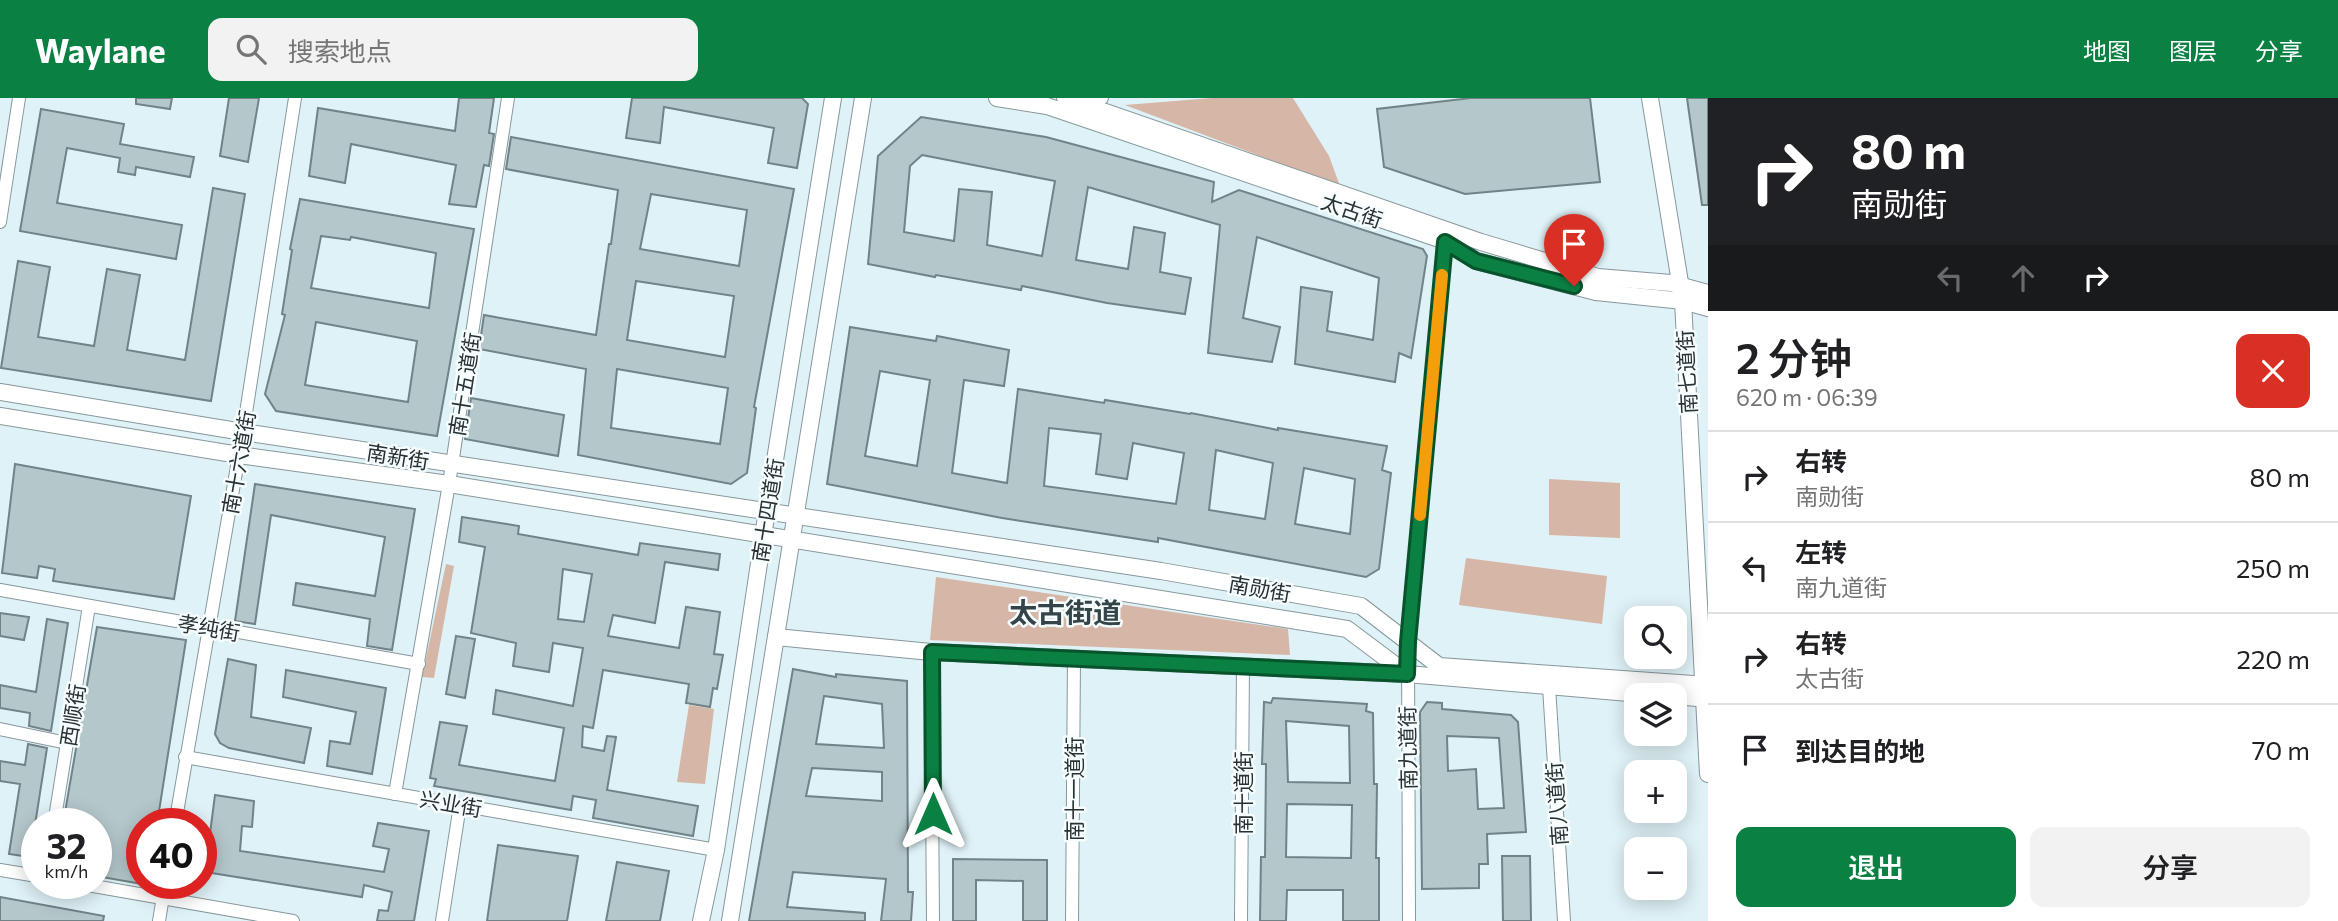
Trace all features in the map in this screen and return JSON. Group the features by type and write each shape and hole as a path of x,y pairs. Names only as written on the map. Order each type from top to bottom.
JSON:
{"main road":[{"name":"南十四道街","path":"701,921 716,850 763,534 833,98"},
{"path":"730,921 863,98"},
{"name":"太古街","path":"997,98 1047,106 1445,242 1476,261 1596,292 1708,293"},
{"name":"南七道街","path":"1650,98 1682,293 1708,774"},
{"name":"太古街","path":"1071,100 1494,246 1598,278 1671,283 1682,293 1708,308"},
{"name":"南新街","path":"0,392 243,432 796,514"},
{"name":"南新街","path":"0,416 792,539"},
{"name":"南勋街","path":"796,514 1161,571 1361,606 1439,666 1705,692"},
{"name":"南勋街","path":"792,539 1347,629 1407,674"},
{"path":"775,637 932,652 1407,674 1624,693"},
{"path":"1687,694 1705,692"}],"street":[{"path":"0,222 19,98"},
{"name":"南十六道街","path":"178,808 243,432 295,98"},
{"name":"南十五道街","path":"395,794 449,484 508,98"},
{"path":"1071,100 1102,98"},
{"name":"南九道街","path":"1409,921 1408,642 1445,242"},
{"name":"孝纯街","path":"0,590 419,664"},
{"name":"西顺街","path":"57,808 89,606"},
{"path":"932,652 933,921"},
{"name":"南十一道街","path":"1072,921 1074,657"},
{"name":"南十道街","path":"1241,921 1243,665"},
{"name":"南八道街","path":"1549,687 1564,921"},
{"path":"0,729 67,743"},
{"name":"兴业街","path":"186,757 716,850"},
{"path":"442,921 460,805"},
{"path":"0,870 21,873"},
{"path":"159,921 163,899"},
{"path":"174,899 293,921"}],"shaded area":[{"path":"1212,98 1293,98 1329,156 1340,186 1125,105"},
{"path":"1549,479 1620,483 1620,538 1549,535"},
{"path":"1466,558 1607,576 1602,624 1459,605"},
{"path":"446,564 454,566 434,678 422,677"},
{"path":"936,577 1288,629 1290,655 930,640"},
{"path":"689,705 714,709 705,784 677,782"}],"building":[{"path":"136,98 172,98 170,109 136,104"},
{"path":"229,98 259,98 248,162 220,156"},
{"path":"459,98 494,98 489,133 494,134 489,166 484,165 476,207 449,204 456,165 351,144 345,183 309,176 318,108 455,131"},
{"path":"632,98 802,98 808,104 797,168 768,163 774,128 664,107 660,143 626,138"},
{"path":"1471,98 1590,98 1600,182 1465,194 1384,167 1377,109"},
{"path":"1687,98 1708,98 1708,205 1702,205"},
{"path":"41,109 124,124 120,144 194,157 190,177 136,167 135,175 118,172 120,158 67,148 57,203 182,225 176,259 20,231"},
{"path":"921,117 1046,137 1214,182 1212,202 1239,190 1423,249 1427,256 1411,358 1399,353 1395,382 1295,364 1301,287 1332,292 1327,331 1373,340 1379,278 1257,237 1243,318 1280,327 1272,362 1208,353 1220,225 1088,187 1076,260 1128,269 1134,227 1165,233 1160,272 1191,278 1185,314 1107,303 1022,286 1021,290 936,275 935,277 868,264 878,156","holes":["922,155 1055,181 1042,256 987,245 992,192 959,189 954,241 904,232 910,166"]},
{"path":"511,137 794,189 754,407 747,473 731,484 578,455 586,369 479,349 484,315 596,335 611,244 618,190 506,169","holes":["651,194 747,210 739,266 640,249","636,281 734,296 725,357 627,340","617,369 728,388 720,444 611,428"]},
{"path":"213,188 245,194 211,401 1,368 18,261 50,267 38,337 94,346 107,269 140,275 127,350 185,360"},
{"path":"300,199 474,229 437,436 276,411 265,394 285,315 282,314 292,250 290,249","holes":["321,236 350,240 351,237 436,253 429,308 311,288","316,322 417,341 408,402 305,385"]},
{"path":"850,327 936,341 937,336 1009,350 1004,386 964,380 952,473 1007,483 1018,389 1191,413 1278,430 1387,446 1382,470 1391,473 1379,569 1366,577 1158,538 1158,542 1002,518 827,484","holes":["880,371 930,380 917,466 865,456","1049,428 1101,434 1096,474 1127,479 1133,443 1184,453 1176,504 1044,486","1216,450 1273,463 1265,519 1209,510","1304,468 1355,479 1350,534 1295,524"]},
{"path":"471,398 564,415 558,456 465,439"},
{"path":"15,464 191,496 174,599 53,581 55,569 39,566 37,578 2,573"},
{"path":"255,484 415,509 392,650 367,646 370,619 293,605 296,583 375,596 385,537 271,515 255,624 235,621"},
{"path":"462,517 519,526 518,534 638,555 640,543 720,554 718,570 665,562 655,623 613,615 608,636 679,648 686,607 720,612 714,654 723,655 717,689 713,688 710,707 686,703 689,684 603,670 593,728 583,726 582,747 604,751 607,736 616,737 607,790 698,806 693,836 593,818 596,800 573,796 571,810 434,786 436,779 430,778 440,722 467,726 459,765 555,781 564,728 493,714 496,690 573,706 583,648 553,643 549,672 513,666 516,643 471,633 485,547 459,542","holes":["563,569 592,574 584,622 558,619"]},
{"path":"0,613 29,617 24,640 0,636"},
{"path":"47,619 68,623 51,731 29,726 30,713 0,708 0,685 36,692"},
{"path":"97,627 186,640 160,808 126,808 126,881 112,879 112,808 66,808"},
{"path":"456,636 475,639 465,698 446,694"},
{"path":"228,659 256,665 251,717 311,728 304,763 229,748 220,743 215,734"},
{"path":"793,669 836,677 836,674 907,681 908,892 913,892 911,921 881,921 886,879 793,872 787,907 865,913 865,921 749,921","holes":["824,696 882,704 884,748 816,744","812,768 882,772 882,801 806,796"]},
{"path":"286,670 386,688 372,774 327,766 330,741 350,744 356,712 283,697"},
{"path":"1273,698 1367,704 1366,711 1373,713 1379,921 1343,921 1343,890 1287,890 1286,921 1260,921 1261,857 1265,857 1266,764 1262,764 1264,702 1271,703","holes":["1286,721 1349,726 1350,783 1288,782","1287,804 1352,805 1351,858 1286,857"]},
{"path":"1427,702 1442,703 1442,709 1511,715 1518,722 1526,832 1487,834 1488,864 1479,864 1479,888 1422,889 1420,712","holes":["1447,736 1499,738 1504,808 1478,809 1476,769 1448,771"]},
{"path":"28,744 47,748 38,808 21,808 21,856 9,854 20,784 0,781 0,761 25,765"},
{"path":"215,795 254,801 252,827 242,826 240,851 384,872 389,849 373,846 378,823 429,831 414,921 377,921 379,910 388,911 392,892 364,885 362,897 217,874 217,808 213,808"},
{"path":"498,845 578,856 567,921 487,921"},
{"path":"1502,856 1530,856 1531,921 1503,921"},
{"path":"953,859 1047,860 1047,921 1023,921 1023,881 976,880 976,921 953,921"},
{"path":"617,862 669,871 660,921 606,921"},
{"path":"0,897 104,916 103,921 0,921"}],"slow traffic":[{"path":"1420,515 1442,275"}],"district":[{"name":"太古街道","path":"1065,612"}],"route":[{"path":"933,814 932,652 1407,674 1445,242 1476,261 1574,286"}]}
